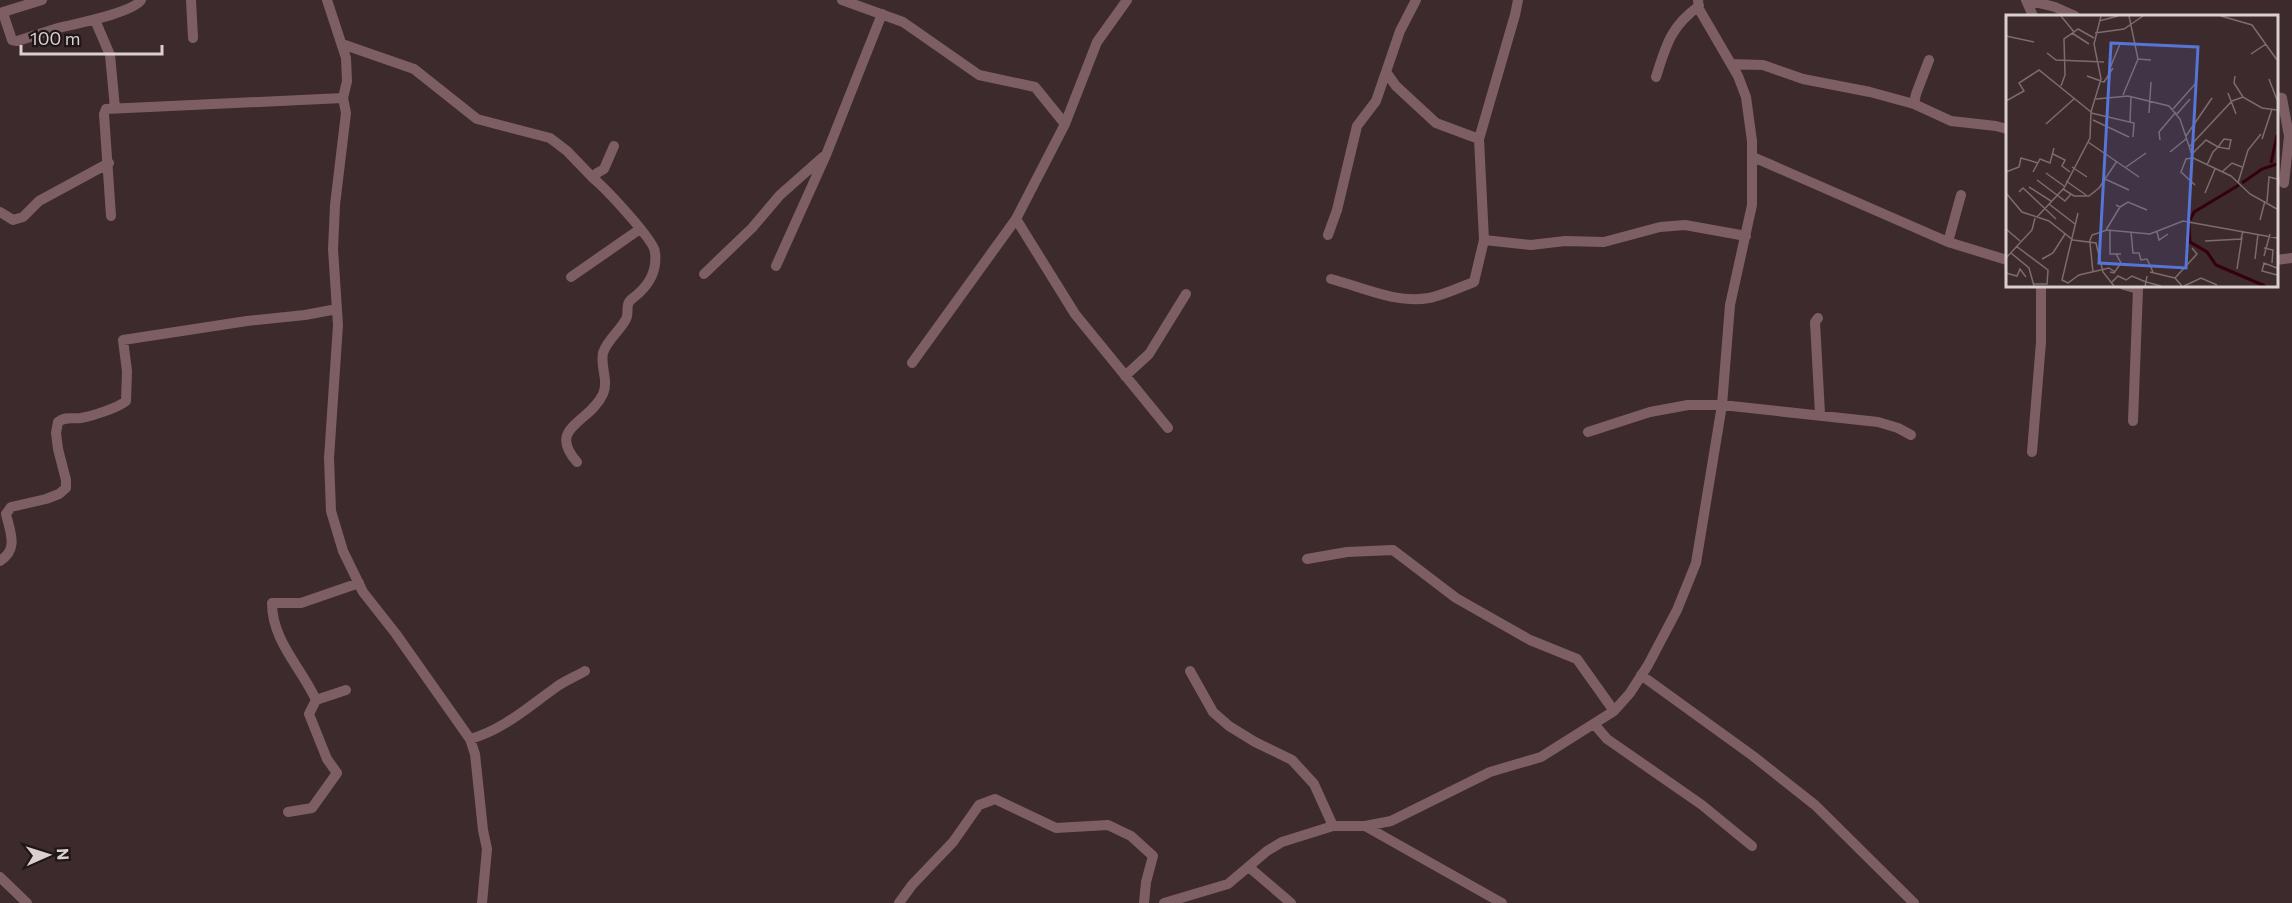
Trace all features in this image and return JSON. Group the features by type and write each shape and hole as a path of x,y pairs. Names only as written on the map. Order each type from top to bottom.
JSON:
{"street":[{"path":"42,0 2,13 15,41 95,20 135,5 141,0"},
{"path":"191,0 193,38"},
{"path":"327,0 346,57 347,81 343,98 346,113 335,205 337,336 329,458 331,511 343,551 359,583 470,740 475,754 487,849 482,902"},
{"path":"842,0 903,22 979,75 1035,87 1065,124"},
{"path":"912,363 1016,219 1065,124 1097,42 1126,0"},
{"path":"1328,235 1337,210 1357,126 1376,100 1400,31 1416,0"},
{"path":"1332,279 1391,297 1410,299 1430,298 1474,282 1484,240 1479,139 1518,0"},
{"path":"2027,0 2033,15"},
{"path":"2027,0 2055,7 2073,15"},
{"path":"1164,903 1183,901 1228,884 1250,868 1267,851 1282,842 1333,826 1365,826 1391,821 1490,772 1541,758 1614,711 1630,693 1664,638 1696,563 1722,405 1730,305 1752,205 1753,157 1746,98 1731,64 1704,18 1698,3 1673,29 1656,77"},
{"path":"776,266 826,155 882,14"},
{"path":"95,20 110,55 115,108"},
{"path":"342,44 414,69 477,119 549,138 567,151 594,179 640,229 655,249 656,263 652,278 627,304 626,319 603,351 602,362 606,382 603,394 567,432 565,442 567,451 577,462"},
{"path":"1914,104 1929,60"},
{"path":"1731,64 1763,65 1803,79 1870,92 1914,104 1951,121 2006,129"},
{"path":"1386,72 1396,86 1436,123 1479,139"},
{"path":"2277,97 2282,98 2289,136 2284,183"},
{"path":"111,216 104,114 106,109 343,98"},
{"path":"594,179 597,173 604,169 614,146"},
{"path":"704,273 746,234 780,195 826,155"},
{"path":"1753,157 1948,242 2006,260"},
{"path":"0,212 14,220 23,217 39,201 109,163"},
{"path":"1948,242 1961,195"},
{"path":"1016,219 1075,314 1168,428"},
{"path":"1484,240 1531,245 1565,241 1604,242 1660,227 1685,225 1746,236"},
{"path":"571,277 640,229"},
{"path":"2277,260 2292,258"},
{"path":"2032,452 2040,342 2041,286"},
{"path":"2133,421 2139,287"},
{"path":"1125,376 1149,354 1186,294"},
{"path":"0,561 9,554 13,543 6,514 11,507 56,495 66,488 56,433 58,422 63,418 86,416 121,406 126,401 127,371 123,340 337,309"},
{"path":"1818,318 1815,322 1820,414"},
{"path":"1588,432 1650,412 1688,405 1722,405 1878,422 1911,435"},
{"path":"1307,559 1347,552 1393,550 1456,598 1530,640 1577,659 1614,711"},
{"path":"316,700 279,639 272,618 272,603 301,603 359,583"},
{"path":"470,740 507,723 558,686 585,671"},
{"path":"1190,671 1213,712 1229,726 1292,760 1314,784 1333,826"},
{"path":"1641,675 1753,756 1815,805 1914,903"},
{"path":"288,812 312,808 337,773 327,759 309,714 316,700 346,690"},
{"path":"1595,725 1607,739 1702,805 1752,846"},
{"path":"899,903 912,885 953,842 979,805 996,799 1056,828 1108,825 1131,836 1153,856 1146,882 1144,903"},
{"path":"1365,826 1503,903"},
{"path":"1250,868 1291,903"},
{"path":"0,877 27,903"}]}
